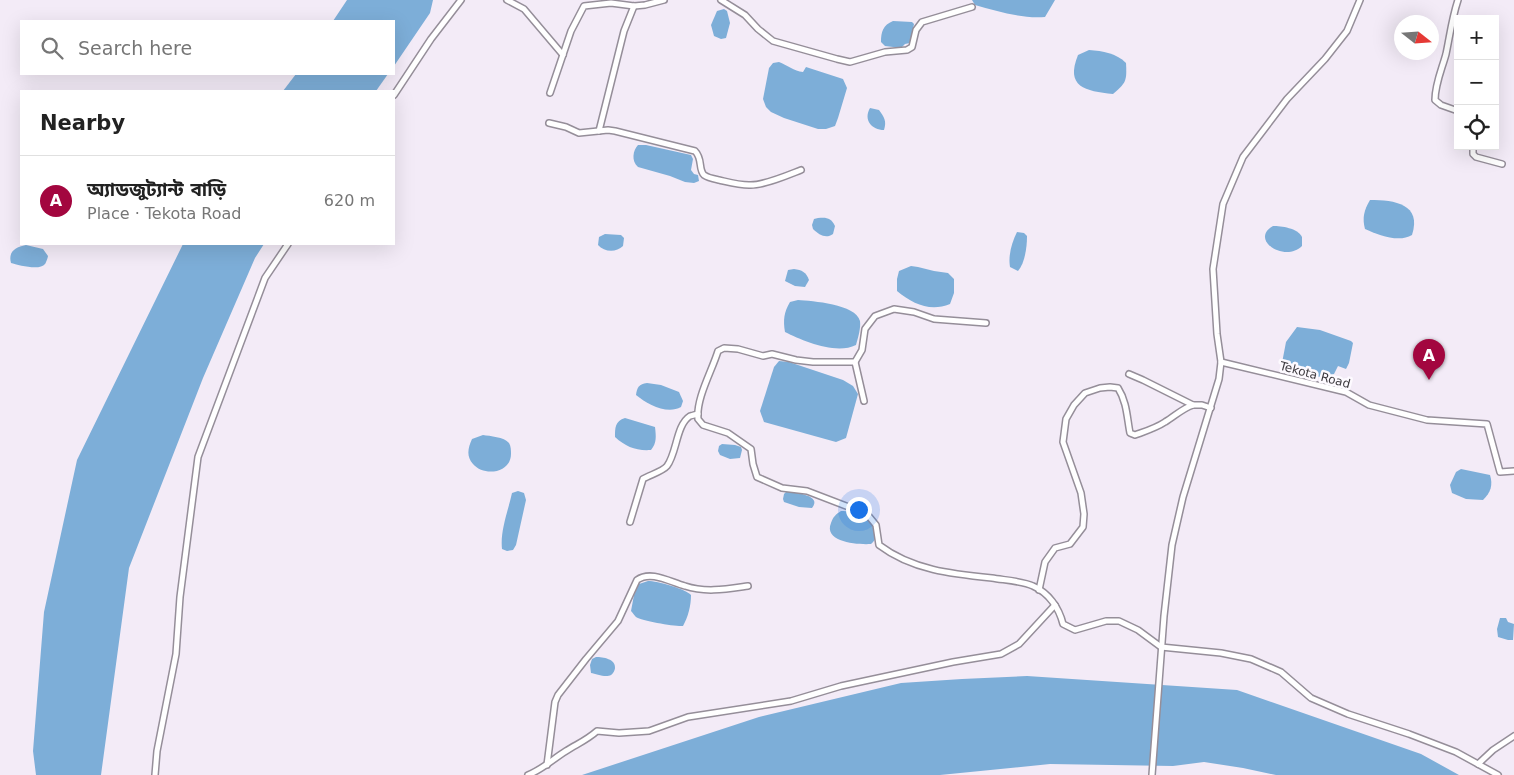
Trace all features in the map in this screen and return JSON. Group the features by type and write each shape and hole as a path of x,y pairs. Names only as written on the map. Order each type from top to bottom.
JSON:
{"street":[{"path":"395,94 436,32 461,0"},
{"path":"507,0 524,9 563,55"},
{"path":"550,93 571,31 584,6 611,3 634,6 664,0"},
{"path":"721,0 745,15 773,41 850,62 886,52 906,50 912,47 916,30 922,22 972,7"},
{"path":"1152,775 1161,647 1172,546 1183,497 1219,379 1221,362 1217,334 1213,269 1223,204 1243,157 1287,99 1325,59 1347,31 1360,0"},
{"path":"1454,110 1441,105 1435,100 1437,84 1458,0"},
{"path":"599,131 624,31 634,6"},
{"path":"549,123 566,127 579,133 615,131 695,151 700,155 703,174 706,177 722,181 751,186 780,179 801,170"},
{"path":"1473,150 1473,154 1476,157 1502,164"},
{"path":"155,775 176,654 180,597 198,457 265,278 287,245"},
{"path":"864,401 855,362 862,350 865,329 875,316 894,309 914,312 934,319 986,323"},
{"path":"855,362 813,362 772,354 763,356 724,348 718,351 705,386 698,419 703,424 728,433 751,449 757,477 782,488 807,492 867,514 876,525 879,545 890,553 916,565 941,572 1034,586 1050,598 1060,612 1063,624 1075,630 1106,621 1120,620 1138,630 1161,647 1251,658 1281,672 1311,698 1348,714 1456,752 1498,775"},
{"name":"Tekota Road","path":"1221,362 1346,392 1369,405 1427,420 1487,424 1500,472 1514,471"},
{"path":"1129,374 1193,405"},
{"path":"1039,590 1045,562 1055,548 1070,544 1083,527 1084,514 1081,493 1063,442 1066,419 1074,404 1085,392 1100,388 1118,388 1123,395 1130,433 1135,435 1160,425 1184,408 1202,405 1211,408"},
{"path":"630,522 644,479 660,472 668,465 682,426 690,416 698,414"},
{"path":"547,765 555,702 558,695 618,621 637,580 643,576 654,576 687,587 707,590 748,586"},
{"path":"528,775 538,771 565,751 588,740 597,732 649,731 688,717 791,700 841,686 1001,654 1018,644 1055,605"},
{"path":"1478,764 1514,736"}],"water":[{"path":"347,0 433,0 430,13 395,65 395,20 334,20"},
{"path":"972,0 1055,0 1045,17 1036,17 1019,16 992,10 975,5"},
{"path":"724,9 727,11 730,23 726,38 721,39 714,36 711,25 717,11"},
{"path":"893,21 912,22 914,24 910,43 905,44 901,48 885,46 881,42 883,29"},
{"path":"1089,50 1109,53 1126,63 1125,81 1113,94 1086,89 1076,81 1074,74 1078,55"},
{"path":"779,62 803,72 806,67 843,79 847,88 835,126 818,129 784,118 771,112 766,107 763,99 769,68 773,63"},
{"path":"295,75 387,75 377,90 284,90"},
{"path":"870,108 879,110 885,122 884,130 880,130 870,124 868,112"},
{"path":"638,145 691,155 693,159 691,170 694,174 698,175 699,181 694,183 685,182 638,167 634,162 634,156"},
{"path":"1370,200 1397,203 1410,210 1414,225 1412,235 1395,238 1382,236 1365,229 1364,214"},
{"path":"826,218 832,221 835,226 833,234 823,236 813,229 814,219"},
{"path":"1273,226 1297,231 1302,237 1302,246 1295,251 1287,252 1272,248 1267,243 1265,237"},
{"path":"1017,232 1024,233 1027,236 1024,259 1018,271 1010,267 1011,249"},
{"path":"605,234 621,235 624,238 623,246 614,251 607,250 598,245 599,237"},
{"path":"26,245 43,249 48,256 45,264 34,267 11,263 10,259 13,251"},
{"path":"183,245 263,245 255,258 203,378 129,568 101,775 36,775 33,751 44,612 77,460"},
{"path":"911,266 948,273 954,279 954,293 950,304 929,307 909,300 897,291 899,271"},
{"path":"794,269 807,275 809,280 805,287 795,286 785,281 788,270"},
{"path":"798,300 833,304 857,315 860,324 856,345 848,348 829,348 810,343 785,332 784,320 786,309 790,302"},
{"path":"1297,327 1320,330 1351,341 1353,343 1346,369 1338,366 1334,374 1326,378 1291,372 1282,363 1286,342"},
{"path":"779,361 789,362 843,380 853,386 858,394 846,438 836,442 764,422 760,411 774,367"},
{"path":"647,383 661,385 679,392 683,401 681,407 670,410 664,409 651,405 636,395 640,385"},
{"path":"625,418 655,427 655,442 651,450 632,448 615,437 617,423"},
{"path":"483,435 500,438 509,443 511,447 510,460 502,469 490,472 484,471 473,464 469,458 468,452 472,439"},
{"path":"722,444 741,447 740,458 730,459 720,455 718,451 719,446"},
{"path":"1461,469 1490,475 1491,488 1483,500 1466,499 1452,493 1450,485 1456,472"},
{"path":"518,491 524,493 526,500 516,545 513,550 507,551 502,549 503,528 512,493"},
{"path":"787,491 811,497 814,500 812,508 799,507 784,502 784,494"},
{"path":"841,511 851,512 866,518 873,525 875,538 871,544 843,541 832,534 830,529 832,521"},
{"path":"648,581 671,586 691,595 689,611 683,626 667,625 645,620 636,617 631,611 634,595 639,584"},
{"path":"1500,618 1506,618 1508,622 1514,624 1513,640 1498,637 1497,629"},
{"path":"596,657 605,658 613,662 615,665 614,672 609,676 591,673 590,665 592,659"},
{"path":"1027,676 1237,690 1421,754 1459,775 1276,775 1204,762 1173,766 1050,764 940,775 582,775 759,717 901,683"}],"place":[{"name":"অ্যাডজুট্যান্ট বাড়ি","path":"1429,380"}]}
